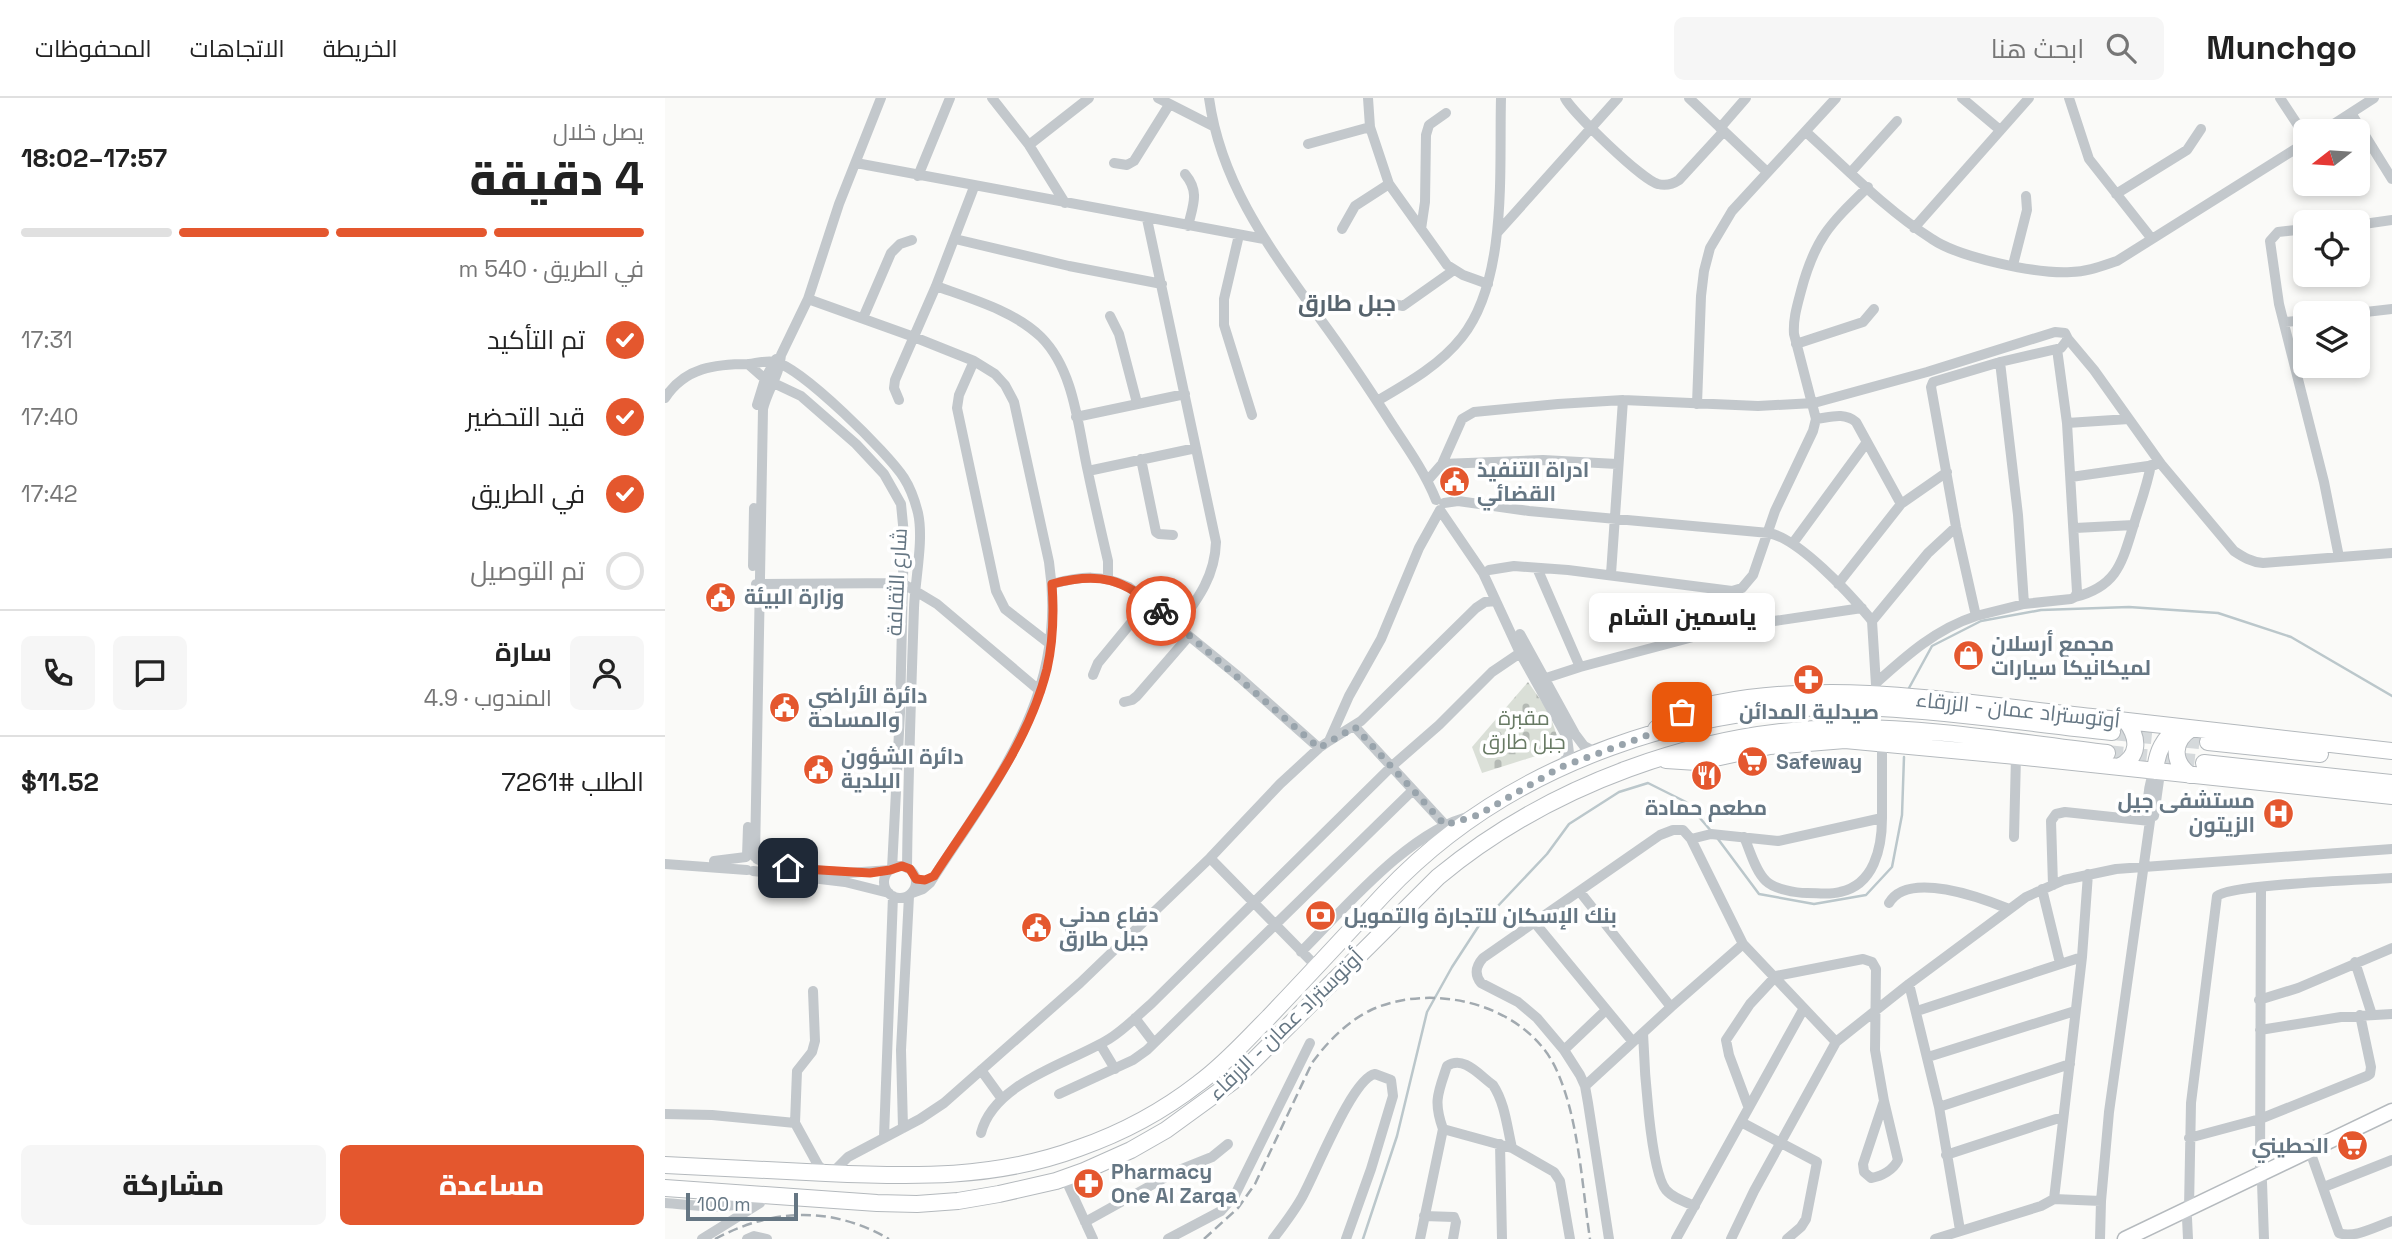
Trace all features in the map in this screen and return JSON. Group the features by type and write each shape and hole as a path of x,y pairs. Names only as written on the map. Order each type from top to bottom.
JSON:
{"highway":[{"name":"أوتوستراد عمان - الزرقاء","path":"665,1165 916,1177 991,1172 1035,1162 1092,1143 1146,1118 1201,1082 1229,1058 1448,829 1478,815 1561,767 1651,734 1665,721 1682,712 1876,689 2132,722 2392,751"},
{"name":"أوتوستراد عمان - الزرقاء","path":"1765,703 1804,708 1878,708 2112,732"},
{"path":"2132,722 2149,737 2157,754"},
{"path":"2119,767 2126,763 2136,750 2132,722"},
{"name":"أوتوستراد عمان - الزرقاء","path":"665,1188 877,1203 936,1203 999,1194 1065,1178 1140,1145 1216,1095 1247,1069 1438,877 1465,855 1546,806 1609,777 1660,758 1693,749 1844,728 1901,730 2107,753"},
{"path":"2155,771 2157,754 2166,739 2185,728"},
{"path":"2185,728 2176,756 2190,775"},
{"name":"أوتوستراد عمان - الزرقاء","path":"1769,740 1882,742 2392,796"},
{"path":"2208,742 2392,761"},
{"path":"2204,763 2392,783"}],"main road":[{"path":"2125,1239 2188,1213 2392,1111"},
{"path":"2261,1178 2392,1119"},
{"path":"2143,1239 2188,1213"}],"street":[{"path":"750,870 743,864 751,857 757,584 757,406 807,299 839,204 881,98"},
{"path":"918,176 950,98"},
{"path":"992,98 1029,145 1065,203"},
{"path":"1002,110 1006,98"},
{"path":"1029,145 1089,98"},
{"path":"1158,98 1213,126"},
{"path":"1209,98 1213,126 1241,199 1264,239 1377,401 1428,480 1439,506 1483,573 1520,653 1584,746 1597,753"},
{"path":"1368,98 1370,127 1389,184 1441,258 1454,270 1487,284"},
{"path":"1377,401 1427,369 1461,338 1480,307 1497,233 1501,98"},
{"path":"1565,98 1591,128 1642,175 1660,185 1679,180 1746,98"},
{"path":"1497,233 1618,98"},
{"path":"1689,98 1767,173"},
{"path":"1697,404 1700,296 1706,260 1716,236 1724,222 1836,98"},
{"path":"1962,98 2000,130"},
{"path":"1914,228 2029,98"},
{"path":"2069,98 2086,153 2152,239"},
{"path":"2280,98 2294,119"},
{"path":"2342,119 2374,98"},
{"path":"1114,163 1127,165 1134,161 1169,105"},
{"path":"1421,229 1427,168 1426,135 1429,125 1446,113"},
{"path":"2351,113 2392,179"},
{"path":"1851,172 1897,121"},
{"path":"1308,144 1370,127"},
{"path":"2116,194 2187,149 2201,129"},
{"path":"1806,132 1914,228 1935,242 1957,251 2048,272 2092,270 2117,261 2293,151"},
{"path":"856,163 1264,239"},
{"path":"1185,174 1195,194 1188,226"},
{"path":"1342,229 1355,206 1389,184"},
{"path":"899,400 894,388 895,380 936,286 974,187"},
{"path":"1489,570 1514,566 1611,574 1737,590 1745,584 1753,575 1775,511 1809,440 1816,419 1794,327 1795,314 1816,245 1832,222 1868,187"},
{"path":"2013,265 2027,210 2026,196"},
{"path":"1147,219 1214,529 1215,555 1205,588 1178,626"},
{"path":"2370,223 2392,220"},
{"path":"2293,230 2278,232 2270,241 2275,283 2324,482 2339,557"},
{"path":"1239,235 1224,299 1223,326 1252,415"},
{"path":"955,239 1069,266 1162,284"},
{"path":"863,318 891,253 900,244 912,240"},
{"path":"1388,303 1403,306 1454,270"},
{"path":"936,286 993,307 1027,326 1054,352 1065,374 1076,417 1108,561 1108,578"},
{"path":"665,864 750,870 845,882 901,898 927,886 1016,747 1047,668 1052,584 1010,392 995,374 974,361 807,299"},
{"path":"1796,344 1863,322 1874,309"},
{"path":"2370,312 2392,309"},
{"path":"1110,316 1119,334 1137,403"},
{"path":"2284,322 2293,321"},
{"path":"1428,480 1442,464 1462,419 1473,412 1623,400 1758,406 1814,403 1927,372 2055,332 2065,333 2094,370 2129,419 2156,465 2234,551 2243,557 2263,563 2392,553"},
{"path":"1976,617 1956,527 1931,387 1933,382 2057,349 2065,346 2068,340"},
{"path":"2057,349 2067,423 2075,528 2075,597"},
{"path":"665,398 675,385 701,368 778,360"},
{"name":"شارع الثقافة","path":"778,360 826,397 867,436 906,481 919,520 908,774 907,867"},
{"path":"974,361 959,395 957,408 996,592 1005,609 1050,644"},
{"path":"2000,362 2018,516 2024,604"},
{"name":"شارع الثقافة","path":"748,364 768,381 801,396 856,444 884,474 901,504 904,521 900,713 890,870"},
{"path":"1076,417 1185,394"},
{"path":"1611,574 1623,400"},
{"path":"1816,419 1839,415 1856,422 1901,504"},
{"path":"2067,423 2129,419"},
{"path":"1793,543 1867,442"},
{"path":"1087,471 1196,448"},
{"path":"1142,459 1156,532 1173,535"},
{"path":"1442,464 1543,460 1617,464"},
{"path":"2071,477 2156,465"},
{"path":"1876,689 1919,644 1952,626 2024,604 2075,597 2096,590 2116,573 2125,557 2156,465"},
{"path":"1838,584 1901,504 1947,472"},
{"path":"1439,506 1458,501 1529,511 1769,533 1783,537 1838,584 1872,621 1876,689"},
{"path":"1324,744 1381,639 1429,527 1435,521 1439,506"},
{"path":"1439,506 1489,570 1528,651 1567,737 1569,753 1561,767"},
{"path":"2075,528 2134,525"},
{"path":"1872,621 1928,553 1956,527"},
{"path":"1537,568 1580,667"},
{"path":"1052,584 1077,578 1108,578 1129,587 1324,744"},
{"path":"757,584 902,583 945,611 1040,691"},
{"path":"1093,675 1098,663 1149,601"},
{"path":"813,992 815,1041 812,1052 797,1071 795,1123 818,1165 826,1173 837,1168 848,1157 931,1113 1080,983 1210,858 1280,784 1324,744 1355,727 1476,608 1486,602 1496,601"},
{"path":"1541,680 1727,628 1862,608"},
{"path":"1124,702 1132,701 1137,696 1189,636"},
{"path":"981,1133 989,1114 1002,1099 1042,1073 1100,1044 1135,1018 1392,766 1439,725 1492,672 1520,653"},
{"path":"1301,952 1392,864 1424,837 1448,829 1355,727"},
{"path":"1745,837 1761,874 1768,883 1802,893 1840,893 1862,882 1871,871 1882,837 1882,742"},
{"path":"2014,837 2016,755"},
{"path":"2101,1239 2101,1201 2112,1086 2150,821 2148,811 2151,783 2155,771"},
{"path":"1059,1094 1133,1060 1154,1044 1413,790"},
{"path":"2060,963 2047,887 2051,821 2056,814 2065,812 2150,821"},
{"path":"1691,839 1711,834 1782,841 1882,818"},
{"path":"1609,1239 1585,1087 1564,1050 1529,1011 1518,1002 1481,983 1478,979 1477,964 1483,958 1660,835 1673,830 1683,830 1691,839 1743,944 1836,1042"},
{"path":"1731,1239 1836,1042 2009,909 2047,887 2088,874 2144,865 2392,849"},
{"path":"665,858 718,861 751,857 772,866 815,871 870,873 902,866 913,872 916,884 910,894 901,1050 903,1128"},
{"path":"1210,858 1317,967"},
{"path":"884,1137 891,895 885,882 890,870"},
{"path":"2055,1199 2082,957 2088,874"},
{"path":"916,879 925,880 934,876"},
{"path":"2189,1239 2191,1104 2217,896 2223,891 2261,887 2392,878"},
{"path":"1889,903 1893,896 1902,891 1928,887 1970,896 2009,909"},
{"path":"2261,887 2260,1119 2264,1239"},
{"path":"1580,891 1671,1007"},
{"path":"1535,923 1633,1042"},
{"path":"1585,1087 1743,944"},
{"path":"2259,1000 2298,988 2392,948"},
{"path":"1917,1011 2082,957"},
{"path":"1748,1106 1726,1040 1750,1004 1776,976 1857,959 1872,962 1876,969 1875,1050 1898,1160 1896,1165 1882,1175 1871,1178 1864,1172 1863,1164 1884,1101"},
{"path":"2189,1138 2260,1119 2370,1074 2366,1015 2355,962"},
{"path":"1909,984 1928,1057 1960,1230"},
{"path":"1676,1239 1804,1008"},
{"path":"1564,1050 1606,1010"},
{"path":"1928,1057 2075,1011"},
{"path":"2260,1030 2366,1015 2392,1014"},
{"path":"1135,1018 1154,1044"},
{"path":"1643,1033 1651,1127 1658,1171 1666,1191 1695,1206"},
{"path":"1168,1239 1221,1211 1235,1195 1310,1043"},
{"path":"1100,1044 1115,1069"},
{"path":"1420,1239 1443,1129 1436,1105 1447,1066 1457,1061 1470,1068 1496,1091 1512,1148"},
{"path":"1938,1107 2070,1064"},
{"path":"981,1070 1002,1099"},
{"path":"1275,1238 1301,1199 1348,1103 1367,1077 1375,1074 1391,1080 1394,1096 1346,1239"},
{"path":"665,1108 695,1114"},
{"path":"665,1114 795,1123"},
{"path":"1947,1155 2063,1119"},
{"path":"1741,1122 1814,1160 1818,1165 1806,1219 1787,1239"},
{"path":"1443,1129 1512,1148 1557,1176 1570,1239"},
{"path":"1085,1222 1177,1171 1212,1157 1228,1144"},
{"path":"1500,1144 1502,1239"},
{"path":"2312,1157 2335,1225 2342,1235 2392,1222"},
{"path":"2324,1187 2392,1160"},
{"path":"1065,1178 1093,1239"},
{"path":"665,1203 734,1206 766,1196"},
{"path":"702,1239 766,1196"},
{"path":"1935,1239 2041,1206 2055,1199 2101,1201"},
{"path":"1424,1216 1454,1217 1456,1222 1453,1239"},
{"path":"747,1239 754,1236 768,1239"}],"green space":[{"name":"مقبرة جبل طارق","path":"1528,682 1549,712 1561,748 1482,773 1472,747"}],"waterway":[{"path":"1909,688 1932,646 1981,621 2041,610 2129,607 2218,613 2291,637 2392,696"},
{"path":"1718,839 1759,894 1814,904 1866,895 1892,867 1902,815 1904,757"},
{"path":"1363,1239 1397,1136 1427,1012 1478,927 1547,854 1569,824 1619,792 1648,783 1686,802 1712,832"}],"tunnel":[{"path":"2112,732 2208,742"},
{"path":"2107,753 2204,763"}],"railway":[{"path":"1204,1239 1238,1208 1255,1184 1312,1063 1324,1047 1346,1026 1371,1010 1396,1002 1423,998 1450,999 1477,1005 1502,1015 1525,1030 1543,1048 1557,1071 1570,1110 1579,1154 1590,1239"},
{"path":"715,1239 759,1221 802,1215 846,1221 889,1239"}],"way so far":[{"path":"1161,611 1319,748 1355,727 1445,825 1478,815 1561,767 1651,734 1665,721 1682,712"}],"place":[{"name":"ادراة التنفيذ القضائي","path":"1454,482"},
{"name":"وزارة البيئة","path":"721,597"},
{"name":"مجمع أرسلان لميكانيكا سيارات","path":"1968,656"},
{"name":"صيدلية المدائن","path":"1809,680"},
{"name":"دائرة الأراضي والمساحة","path":"785,708"},
{"name":"ياسمين الشام","path":"1682,712"},
{"name":"Safeway","path":"1753,762"},
{"name":"دائرة الشؤون البلدية","path":"818,769"},
{"name":"مطعم حمادة","path":"1706,776"},
{"name":"مستشفى جيل الزيتون","path":"2278,813"},
{"name":"بنك الإسكان للتجارة والتمويل","path":"1321,916"},
{"name":"دفاع مدني جبل طارق","path":"1036,927"},
{"name":"الحطيني","path":"2352,1146"},
{"name":"Pharmacy One Al Zarqa","path":"1088,1184"}],"district":[{"name":"جبل طارق","path":"1347,303"}],"route":[{"path":"788,868 870,873 902,866 910,869 916,879 925,880 934,876 1010,757 1033,710 1049,655 1052,584 1077,578 1108,578 1129,587 1161,611"}]}
